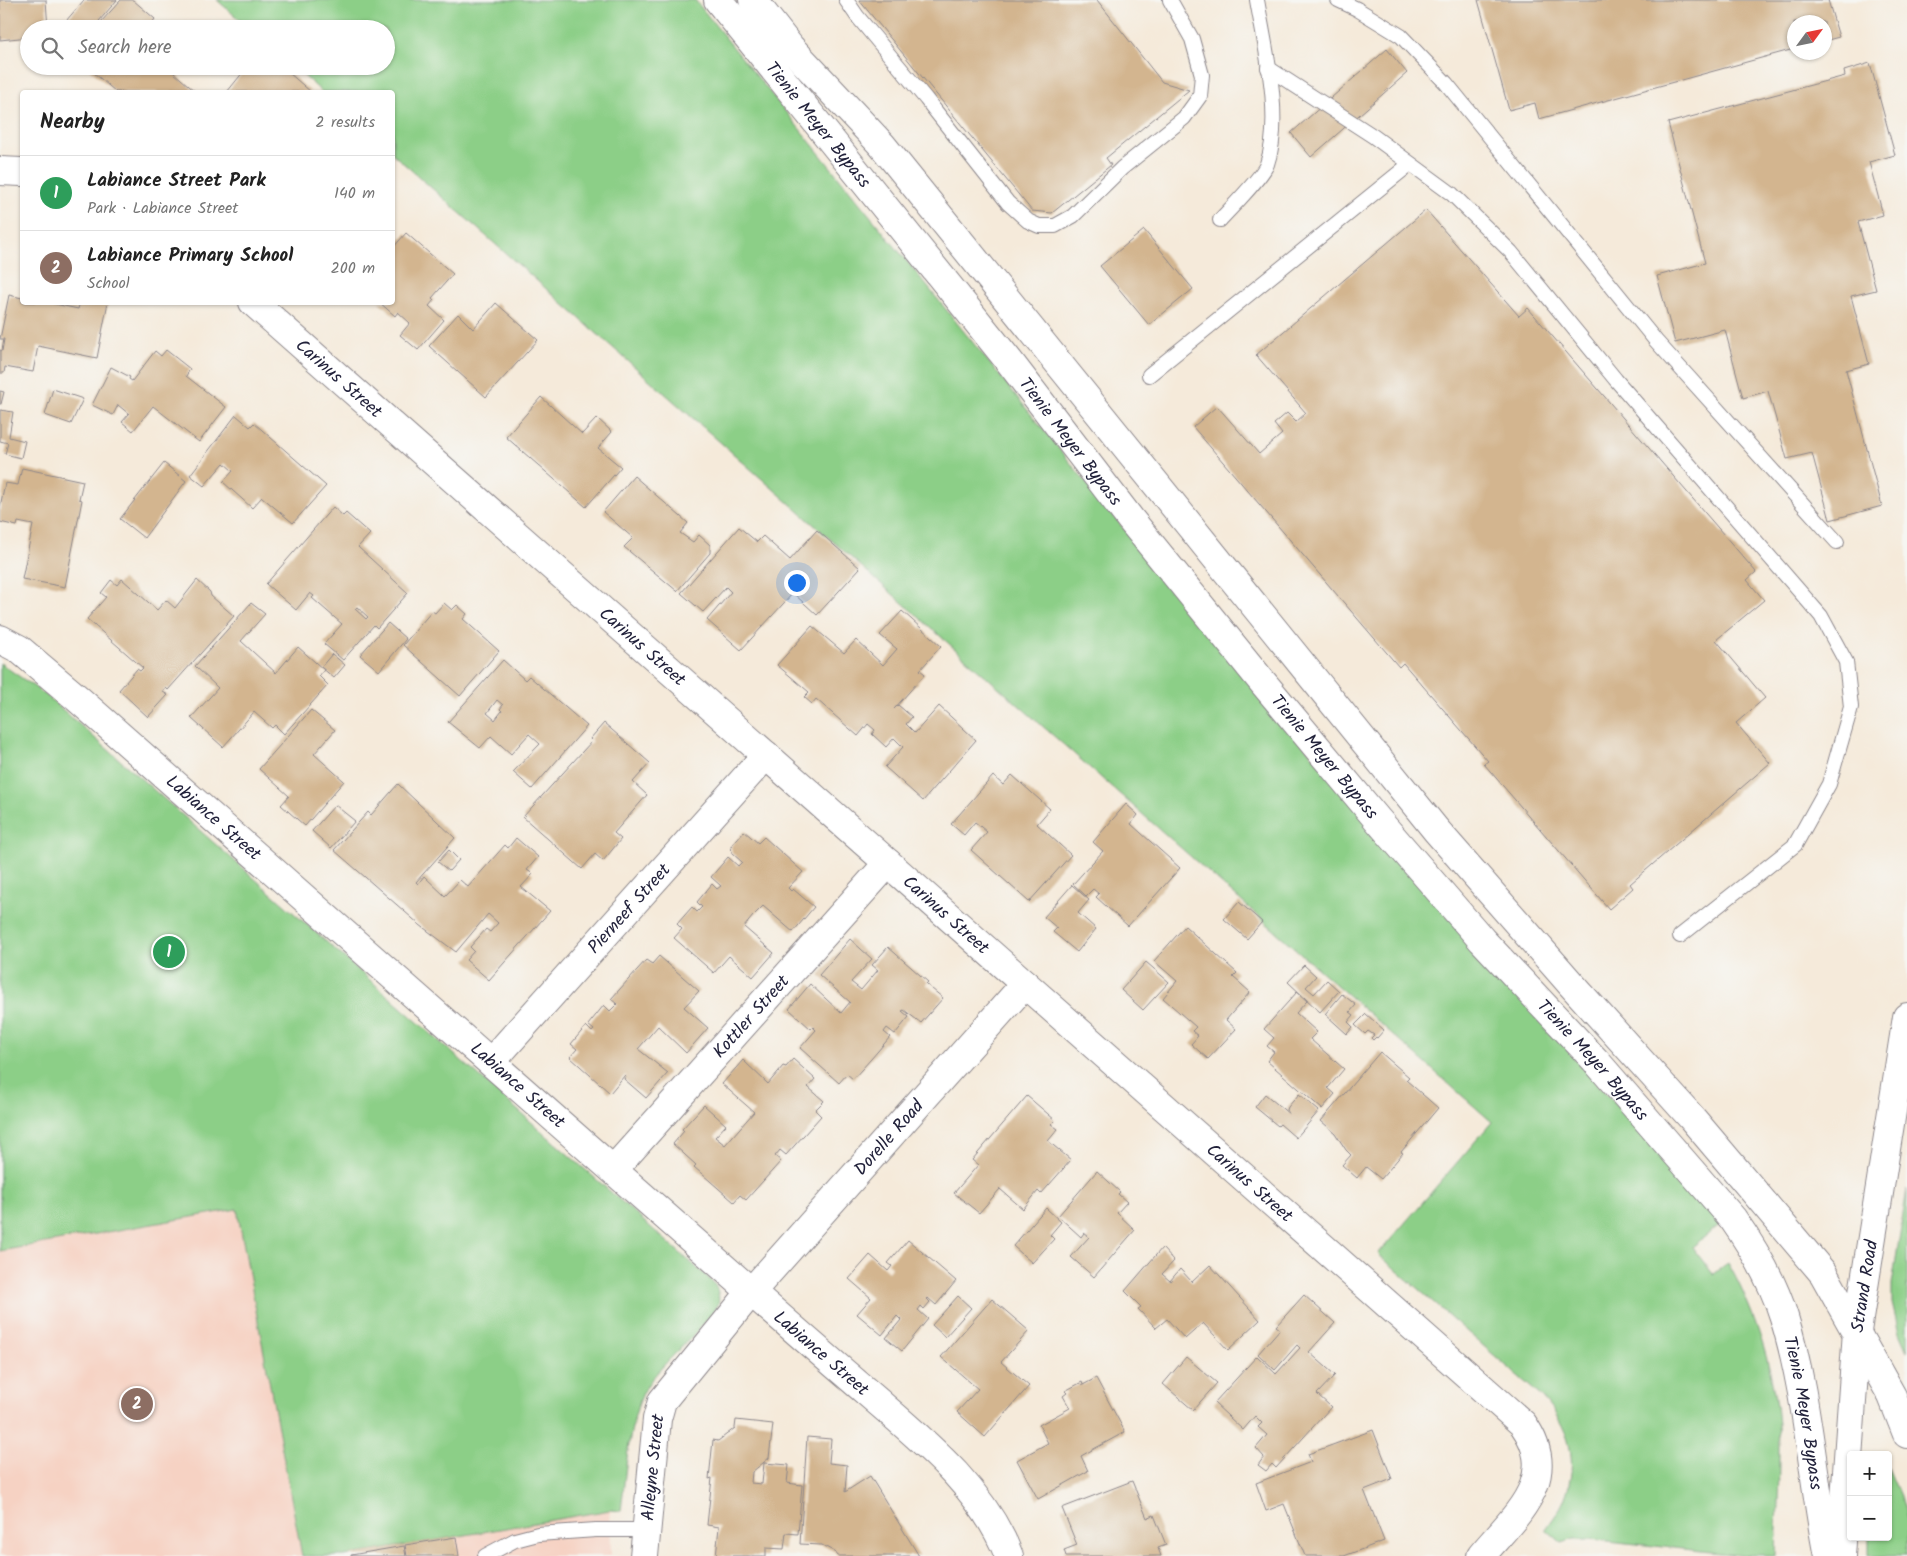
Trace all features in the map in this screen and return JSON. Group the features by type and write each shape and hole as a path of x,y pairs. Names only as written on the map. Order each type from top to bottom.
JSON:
{"street":[{"name":"Tienie Meyer Bypass","path":"718,0 1009,361 1131,520 1377,819 1482,940 1594,1060 1733,1219 1751,1245 1766,1273 1784,1316 1800,1385 1828,1556"},
{"name":"Tienie Meyer Bypass","path":"753,0 790,47 882,145 1436,830 1577,991 1691,1117 1823,1273 1892,1396 1907,1434"},
{"path":"765,0 790,47"},
{"path":"0,171 20,172"},
{"name":"Carinus Street","path":"256,305 1523,1424 1536,1446 1539,1461 1532,1493 1481,1556"},
{"name":"Labiance Street","path":"0,639 19,649 78,698 492,1061 751,1292 925,1442 981,1504 1003,1540 1010,1556"},
{"name":"Pierneef Street","path":"492,1061 766,755"},
{"name":"Kottler Street","path":"614,1169 888,863"},
{"name":"Dorelle Road","path":"751,1292 1025,984"},
{"name":"Strand Road","path":"1841,1556 1857,1332 1907,1017"},
{"name":"Alleyne Street","path":"645,1543 657,1418 662,1401 751,1292"}],"lane":[{"path":"846,0 1008,203 1028,221 1040,226 1055,226 1073,216 1122,168 1184,118 1200,96 1202,75 1192,39 1170,0"},
{"path":"1220,220 1266,166 1273,119 1268,68 1257,0"},
{"path":"1338,0 1357,9 1401,36 1446,83 1656,342 1836,542"},
{"path":"1268,68 1374,136 1452,194 1512,252 1616,380 1821,616 1846,662 1850,707 1846,724 1829,784 1795,846 1680,936"},
{"path":"1149,375 1410,164"},
{"path":"485,1556 515,1540 538,1534 596,1530 645,1543"}],"shaded area":[{"path":"237,1209 302,1556 0,1556 0,1251"},
{"path":"610,1510 611,1556 344,1556"}],"green space":[{"path":"217,0 695,0 1159,572 1436,903 1722,1223 1692,1247 1713,1274 1728,1263 1750,1309 1766,1357 1776,1406 1778,1432 1779,1482 1776,1556 1748,1556 1589,1539 1574,1539 1562,1543 1546,1529 1564,1500 1571,1471 1569,1445 1559,1420 1542,1397 1378,1254 1492,1122 395,156 395,90 320,90 303,75 395,75 395,20 240,20"},
{"path":"0,663 46,695 713,1282 718,1293 718,1305 651,1380 643,1393 637,1408 629,1442 621,1511 610,1510 344,1556 302,1556 237,1209 0,1251"},
{"path":"1907,1189 1907,1351 1899,1333 1892,1303 1892,1284"},
{"path":"1892,1477 1900,1496 1907,1522 1907,1556 1869,1556 1869,1541 1892,1541"}],"building":[{"path":"0,0 46,0 47,20 20,20 20,38 0,40"},
{"path":"84,0 117,0 100,20 67,20"},
{"path":"121,0 133,0 155,19 103,20"},
{"path":"859,0 1097,0 1162,82 1189,90 1106,158 1111,165 1052,213 1032,211"},
{"path":"1478,0 1828,0 1839,37 1832,39 1832,15 1787,15 1787,51 1539,119 1535,103 1509,110"},
{"path":"1387,49 1407,73 1311,157 1291,133"},
{"path":"1870,63 1895,155 1869,162 1883,215 1858,222 1876,290 1851,296 1869,364 1846,370 1882,506 1830,520 1812,453 1787,459 1768,391 1743,398 1725,330 1675,343 1657,276 1705,263 1668,123 1845,76 1844,71"},
{"path":"96,75 176,75 194,90 114,90"},
{"path":"241,75 291,75 309,90 229,90"},
{"path":"1426,210 1519,316 1528,308 1756,572 1747,580 1764,600 1716,640 1765,698 1736,723 1770,763 1630,884 1633,888 1609,909 1484,764 1488,761 1403,663 1399,667 1193,427 1217,406 1259,454 1282,434 1274,424 1287,413 1296,422 1306,413 1256,355"},
{"path":"1144,230 1193,289 1149,325 1100,266"},
{"path":"406,233 453,274 432,298 434,300 429,306 444,320 418,350 400,335 410,323 398,312 395,316 382,305 395,305 395,246"},
{"path":"9,295 20,298 20,305 60,305 78,309 79,305 107,305 97,358 38,346 33,372 5,367 4,373 0,373 0,350 2,351 4,339 0,339"},
{"path":"496,303 538,340 486,397 429,346 458,314 473,329"},
{"path":"166,350 190,369 186,376 226,407 199,442 153,406 133,431 122,422 129,414 118,405 113,415 92,405 111,367 130,377 129,379 132,381 155,351 161,356"},
{"path":"53,389 83,399 71,424 45,415"},
{"path":"0,391 4,392 1,404 0,404"},
{"path":"541,397 582,434 597,418 612,432 598,448 621,467 586,507 506,437"},
{"path":"0,410 13,412 9,437 25,441 21,458 5,454 8,443 0,441"},
{"path":"236,415 250,427 254,423 326,486 293,523 262,497 252,508 223,482 233,471 224,463 204,486 190,475"},
{"path":"164,463 186,481 144,538 120,519"},
{"path":"22,468 83,481 79,499 82,500 65,587 22,579 33,525 18,522 17,526 0,522 0,507 5,483 18,485"},
{"path":"634,476 688,523 680,533 693,542 699,535 710,545 710,553 677,591 624,547 633,538 603,512"},
{"path":"333,507 343,516 346,513 370,534 358,547 408,593 377,628 374,625 343,660 324,644 342,624 312,598 314,596 310,593 296,610 266,584","holes":["357,607 368,617 366,619 355,609"]},
{"path":"739,527 757,542 763,536 790,560 817,530 860,568 817,615 793,593 741,650 707,620 731,592 726,587 703,612 681,593"},
{"path":"122,579 157,610 166,600 175,608 197,580 210,592 211,596 234,616 168,690 166,688 163,692 168,695 148,717 119,690 137,669 140,671 143,668 87,619 106,597 101,593 111,580 117,585"},
{"path":"251,603 265,614 241,641 276,673 298,647 324,670 319,676 328,685 284,734 275,725 272,728 254,712 223,747 191,718 218,688 195,666"},
{"path":"444,603 452,610 457,605 467,614 463,619 499,651 460,696 403,645 432,611 435,613"},
{"path":"902,611 941,646 920,670 925,674 894,709 898,705 912,717 906,724 915,733 939,706 976,740 923,801 885,767 903,747 894,738 886,747 872,734 875,730 868,724 858,736 816,699 812,704 804,697 809,692 777,665 812,626 844,653 856,640 883,665 897,649 880,635"},
{"path":"388,623 406,639 379,671 360,655"},
{"path":"332,654 345,665 334,678 321,667"},
{"path":"503,660 525,680 529,676 587,726 532,789 513,772 540,744 529,734 511,754 491,736 480,748 448,722","holes":["497,700 503,705 500,709 502,711 495,720 487,713"]},
{"path":"311,710 335,730 314,754 344,781 305,826 281,805 289,796 259,769"},
{"path":"604,723 650,763 633,782 647,795 614,833 621,839 603,861 595,854 582,869 523,817 592,741 590,739"},
{"path":"1012,775 1050,809 1037,824 1071,855 1029,902 971,850 987,832 975,822 964,835 951,824 993,776 1003,785"},
{"path":"398,784 455,838 416,882 418,884 424,876 445,896 460,880 468,887 505,845 508,848 516,838 538,857 527,870 533,874 521,887 550,911 489,980 466,960 474,951 470,947 486,929 490,932 498,923 488,914 456,952 420,925 334,850 368,812 371,815"},
{"path":"1126,804 1138,815 1131,824 1180,868 1128,926 1096,897 1099,894 1093,889 1086,896 1073,884 1103,851 1093,842"},
{"path":"335,805 355,821 331,848 312,831"},
{"path":"744,831 758,843 764,837 803,872 788,888 791,891 793,889 814,907 793,932 763,906 753,916 744,927 774,953 753,977 729,956 714,973 674,938 682,929 677,924 692,907 697,912 702,907 697,902 712,884 717,889 721,886 711,877 728,857 738,866 742,862 732,853 731,846"},
{"path":"449,850 459,860 449,871 438,862"},
{"path":"1072,885 1089,900 1078,913 1096,929 1077,952 1053,932 1057,928 1044,917"},
{"path":"1239,902 1262,922 1247,939 1224,919"},
{"path":"1185,926 1237,973 1233,977 1250,992 1226,1020 1236,1029 1208,1059 1191,1044 1198,1036 1192,1031 1196,1027 1163,998 1177,981 1154,961"},
{"path":"850,939 872,959 851,982 861,990 878,970 872,965 888,947 928,982 926,984 943,998 921,1023 904,1010 902,1011 909,1017 895,1034 887,1028 884,1032 890,1037 871,1059 853,1079 847,1074 839,1083 800,1048 816,1030 813,1027 811,1029 789,1009 810,984 841,1013 850,1002 819,975"},
{"path":"659,956 699,991 684,1007 708,1028 686,1053 658,1026 638,1049 668,1073 646,1098 624,1079 625,1075 610,1093 570,1057 577,1049 571,1044 586,1026 592,1032 594,1030 588,1025 604,1005 610,1011 617,1004 611,999 646,960 652,964"},
{"path":"1146,962 1169,982 1143,1010 1121,990"},
{"path":"1304,965 1316,976 1306,987 1314,994 1327,980 1339,991 1320,1012 1288,982"},
{"path":"1297,992 1307,1001 1296,1013 1317,1032 1310,1039 1344,1069 1328,1088 1335,1094 1322,1109 1267,1061 1274,1052 1267,1046 1274,1038 1264,1029"},
{"path":"1342,994 1356,1005 1350,1012 1354,1015 1348,1022 1353,1027 1347,1034 1325,1014"},
{"path":"1366,1014 1384,1030 1373,1040 1371,1038 1374,1035 1368,1031 1365,1034 1355,1025"},
{"path":"1380,1052 1409,1077 1406,1080 1438,1108 1381,1179 1366,1167 1357,1178 1342,1165 1351,1155 1335,1133 1321,1121"},
{"path":"793,1059 815,1079 808,1087 824,1101 815,1110 821,1116 786,1155 780,1150 775,1156 781,1161 746,1200 740,1195 734,1202 694,1167 696,1165 673,1144 684,1131 682,1129 704,1105 726,1125 715,1137 725,1145 754,1112 722,1084 743,1060 768,1084 783,1066 786,1067"},
{"path":"1265,1094 1289,1114 1288,1107 1299,1094 1319,1111 1296,1138 1280,1124 1278,1126 1255,1107"},
{"path":"1027,1096 1055,1120 1051,1124 1058,1129 1048,1141 1071,1160 1041,1194 1038,1191 1023,1209 1000,1189 979,1213 954,1193 978,1165 972,1160"},
{"path":"1097,1171 1120,1192 1118,1194 1127,1202 1117,1213 1135,1230 1094,1277 1071,1257 1089,1237 1084,1233 1081,1237 1058,1216"},
{"path":"1046,1208 1061,1222 1050,1235 1054,1239 1032,1263 1013,1246"},
{"path":"908,1240 956,1281 936,1305 928,1298 930,1302 924,1309 921,1306 918,1310 928,1319 902,1351 886,1338 901,1320 897,1316 882,1335 857,1314 871,1298 849,1279 870,1255 888,1271 892,1266 888,1263"},
{"path":"1162,1248 1174,1261 1162,1274 1170,1281 1180,1269 1192,1282 1210,1265 1260,1320 1228,1350 1203,1323 1185,1339 1167,1319 1156,1328 1138,1309 1141,1307 1125,1291"},
{"path":"1304,1295 1335,1323 1309,1352 1335,1375 1317,1394 1331,1407 1276,1468 1272,1464 1266,1471 1258,1465 1264,1457 1256,1448 1267,1435 1258,1427 1262,1423 1255,1416 1243,1430 1214,1403 1257,1356 1276,1374 1300,1348 1297,1345 1275,1370 1258,1354 1280,1329 1276,1326"},
{"path":"958,1296 971,1308 945,1337 932,1325"},
{"path":"992,1299 1029,1331 1001,1362 1029,1386 985,1437 957,1412 978,1389 941,1357"},
{"path":"1186,1357 1217,1383 1193,1410 1163,1384"},
{"path":"1096,1378 1125,1432 1081,1456 1088,1471 1038,1499 1017,1460 1048,1443 1039,1425 1070,1408 1063,1396 1067,1393 1065,1391 1082,1382 1083,1385"},
{"path":"736,1420 773,1424 769,1458 752,1472 751,1483 762,1484 764,1463 789,1465 787,1483 802,1485 798,1534 786,1533 784,1549 766,1548 766,1556 716,1556 719,1527 707,1525 712,1478 709,1479 713,1440 718,1441 735,1428"},
{"path":"1373,1430 1392,1479 1364,1490 1384,1541 1344,1556 1305,1556 1284,1504 1266,1511 1256,1483 1311,1462 1308,1454"},
{"path":"807,1437 831,1439 829,1463 847,1465 845,1492 870,1476 919,1556 838,1556 835,1552 822,1545 800,1544"},
{"path":"1132,1481 1147,1518 1154,1515 1166,1545 1158,1548 1161,1556 1066,1556 1064,1550 1077,1545 1062,1508"},
{"path":"456,1537 459,1556 407,1556 405,1545"},
{"path":"404,1546 406,1556 351,1556 351,1555"}],"place":[{"name":"Labiance Street Park","path":"169,952"},
{"name":"Labiance Primary School","path":"137,1404"}]}
